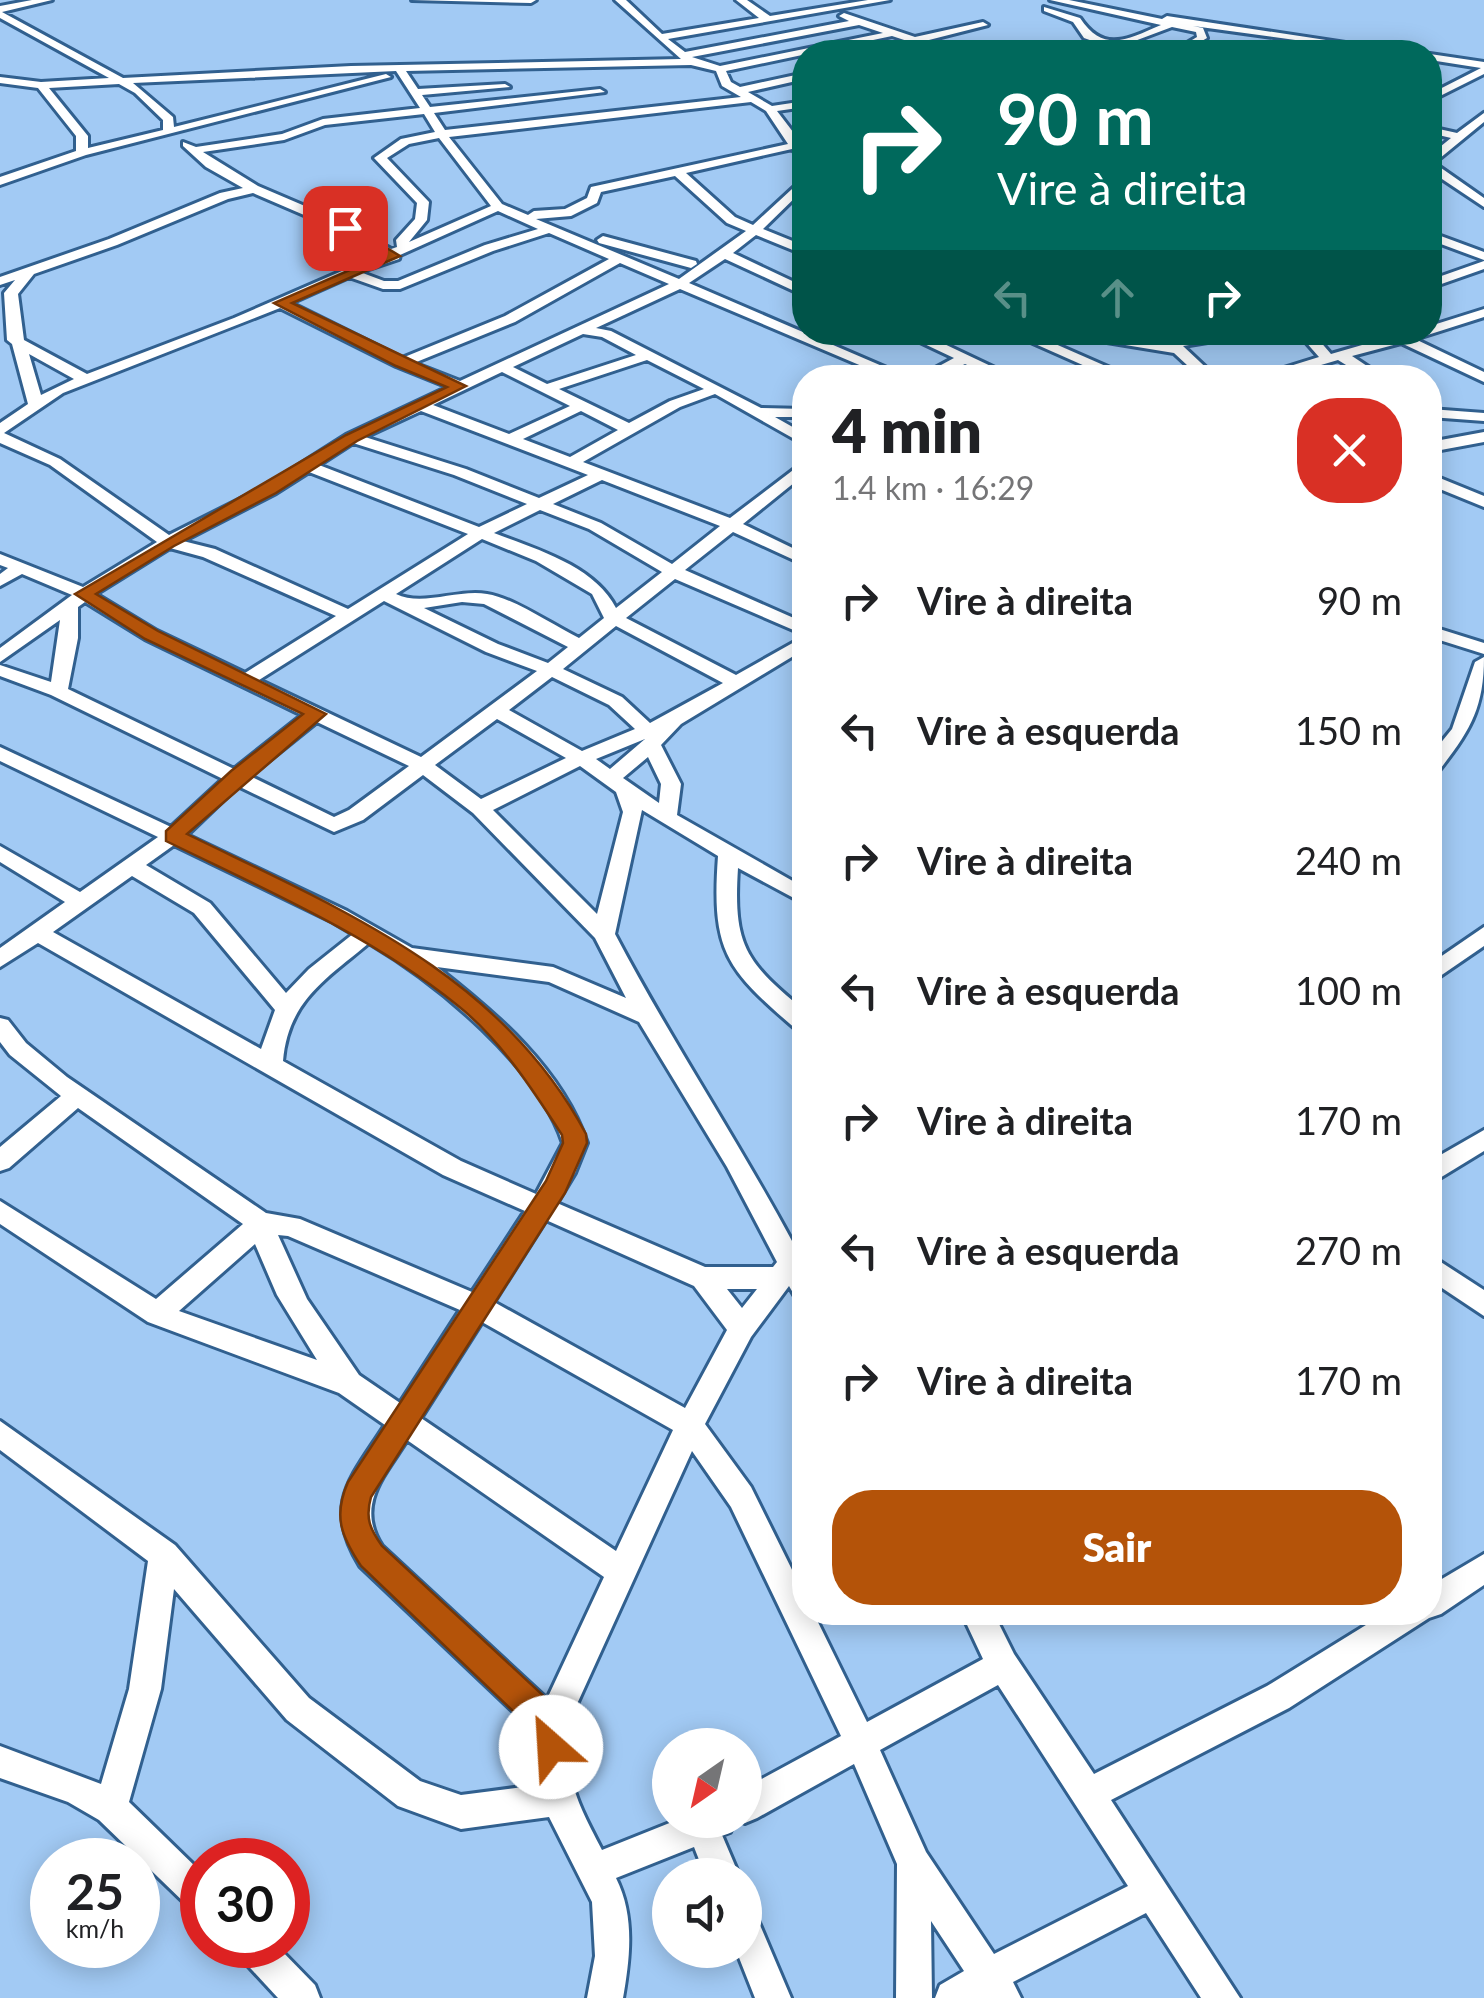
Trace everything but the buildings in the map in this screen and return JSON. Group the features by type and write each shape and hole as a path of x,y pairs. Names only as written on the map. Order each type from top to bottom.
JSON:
{"street":[{"path":"0,12 47,0"},
{"path":"417,0 531,0"},
{"path":"620,0 687,59 720,69 792,56"},
{"path":"741,0 766,18"},
{"path":"808,0 888,35 912,40"},
{"path":"660,36 885,0"},
{"path":"1096,40 1087,36 1073,18 1044,7 1057,0 1307,40"},
{"path":"0,12 115,81 139,91 169,119 172,134 210,165 254,190 399,253"},
{"path":"1124,40 1172,20 1196,27 1204,36 1198,40"},
{"path":"0,80 41,85 687,59 858,22"},
{"path":"950,40 983,25"},
{"path":"872,40 888,35"},
{"path":"1442,59 1484,68"},
{"path":"576,64 619,112"},
{"path":"502,67 507,102"},
{"path":"1442,91 1484,68"},
{"path":"720,69 723,80 770,110 792,133"},
{"path":"402,71 426,113 498,207 792,332"},
{"path":"0,181 82,153 172,134 402,71"},
{"path":"738,90 792,79"},
{"path":"41,85 82,136 82,153"},
{"path":"414,92 505,87"},
{"path":"196,150 284,138 323,122 600,92"},
{"path":"399,253 402,240 421,220 423,202 380,158 406,141 619,112 753,99"},
{"path":"770,110 792,106"},
{"path":"1442,151 1484,116"},
{"path":"1442,132 1484,136"},
{"path":"524,217 567,214 590,204 595,190 792,144"},
{"path":"174,217 206,190 210,165"},
{"path":"678,172 749,234 792,246"},
{"path":"1442,173 1484,203"},
{"path":"224,196 240,180"},
{"path":"0,281 224,196 254,190"},
{"path":"476,218 486,193"},
{"path":"0,657 77,600 168,542 351,438 417,404 597,329 725,260 792,193"},
{"path":"346,615 209,553 168,542 55,462 0,434 35,403 86,379 352,274 498,207"},
{"path":"352,274 383,285 400,285 488,248 553,228"},
{"path":"574,236 637,246 690,264"},
{"path":"1442,240 1484,256"},
{"path":"401,363 510,319 617,256 654,263 725,260 792,287"},
{"path":"1442,280 1484,265"},
{"path":"31,271 10,293 17,342 32,375 35,403"},
{"path":"281,303 401,363 459,386"},
{"path":"1442,327 1484,312"},
{"path":"597,329 792,432"},
{"path":"0,330 86,379"},
{"path":"823,345 872,365"},
{"path":"936,345 981,365"},
{"path":"1045,345 1094,365"},
{"path":"1057,350 1077,345"},
{"path":"1174,345 1196,365"},
{"path":"1319,345 1351,365"},
{"path":"1309,365 1383,345"},
{"path":"1416,345 1484,378"},
{"path":"1372,365 1373,348"},
{"path":"545,389 646,356"},
{"path":"951,365 966,358"},
{"path":"504,368 630,429"},
{"path":"572,462 675,404 716,389"},
{"path":"417,404 604,473 792,554"},
{"path":"512,438 579,407"},
{"path":"760,412 792,412"},
{"path":"1442,418 1484,417"},
{"path":"1442,427 1459,440"},
{"path":"1442,444 1484,437"},
{"path":"351,438 460,472 595,526 672,571 792,624"},
{"path":"307,466 542,556 600,591 612,618 736,683"},
{"path":"246,680 484,531 536,502 555,500 604,473"},
{"path":"0,670 58,691 334,824 356,814 550,670 728,523 792,476"},
{"path":"1442,484 1484,502"},
{"path":"0,559 22,567 77,600 420,764 480,808 604,934 647,1016 736,1160 792,1263"},
{"path":"0,581 22,567"},
{"path":"381,593 490,648 550,670 608,698 638,718 671,784 667,818"},
{"path":"408,606 488,598 578,644"},
{"path":"58,691 77,600"},
{"path":"1442,635 1484,648"},
{"path":"480,808 581,758 650,738 792,649"},
{"path":"1442,755 1476,703 1484,662"},
{"path":"494,708 581,758 667,818 792,888"},
{"path":"0,959 174,836 238,776 316,714"},
{"path":"1442,738 1457,736 1484,722"},
{"path":"618,784 650,738"},
{"path":"0,753 369,932 483,1015 535,1074 567,1119 575,1143 553,1204 478,1306 358,1492 352,1512 357,1534 371,1556 551,1725"},
{"path":"604,934 616,871 632,824 633,812 618,784"},
{"path":"729,852 727,936 746,976 792,1013"},
{"path":"0,853 80,901"},
{"path":"131,866 202,908 284,1006"},
{"path":"36,932 452,1168 553,1204 704,1278 742,1330"},
{"path":"270,1068 275,1024 284,1006 369,932"},
{"path":"1442,966 1484,935"},
{"path":"406,956 553,975 647,1016"},
{"path":"0,1026 18,1049 78,1095 261,1223 291,1226 478,1306 690,1425 741,1497 792,1601"},
{"path":"0,1161 78,1095"},
{"path":"1442,1166 1484,1139"},
{"path":"0,1211 157,1314 348,1384 405,1419 622,1572"},
{"path":"157,1314 261,1223"},
{"path":"261,1223 270,1259 290,1298 348,1384"},
{"path":"704,1278 792,1269"},
{"path":"622,1998 613,1956 609,1900 597,1869 558,1799 551,1770 551,1725 690,1425 742,1330 792,1272"},
{"path":"1442,1275 1484,1305"},
{"path":"0,1434 164,1555 298,1709 410,1794 461,1812 558,1799"},
{"path":"111,1808 145,1689 164,1555"},
{"path":"1442,1596 1484,1568"},
{"path":"804,1625 862,1743 914,1864 997,1986"},
{"path":"983,1625 1003,1665 1222,1998"},
{"path":"1089,1794 1278,1697 1395,1625"},
{"path":"762,1797 1003,1665"},
{"path":"0,1762 76,1788 111,1808 180,1875"},
{"path":"597,1869 676,1838"},
{"path":"914,1864 914,1998"},
{"path":"954,1998 997,1986 1152,1892"},
{"path":"605,1998 613,1956"},
{"path":"274,1968 302,1998"},
{"path":"761,1968 773,1998"}],"route":[{"path":"345,228 394,256 281,303 401,363 459,386 351,438 270,490 168,542 84,594 151,635 316,714 238,776 174,836 369,932 468,1001 535,1074 574,1134 575,1143 556,1186 358,1492 352,1512 357,1534 371,1556 551,1725 551,1747"}]}
